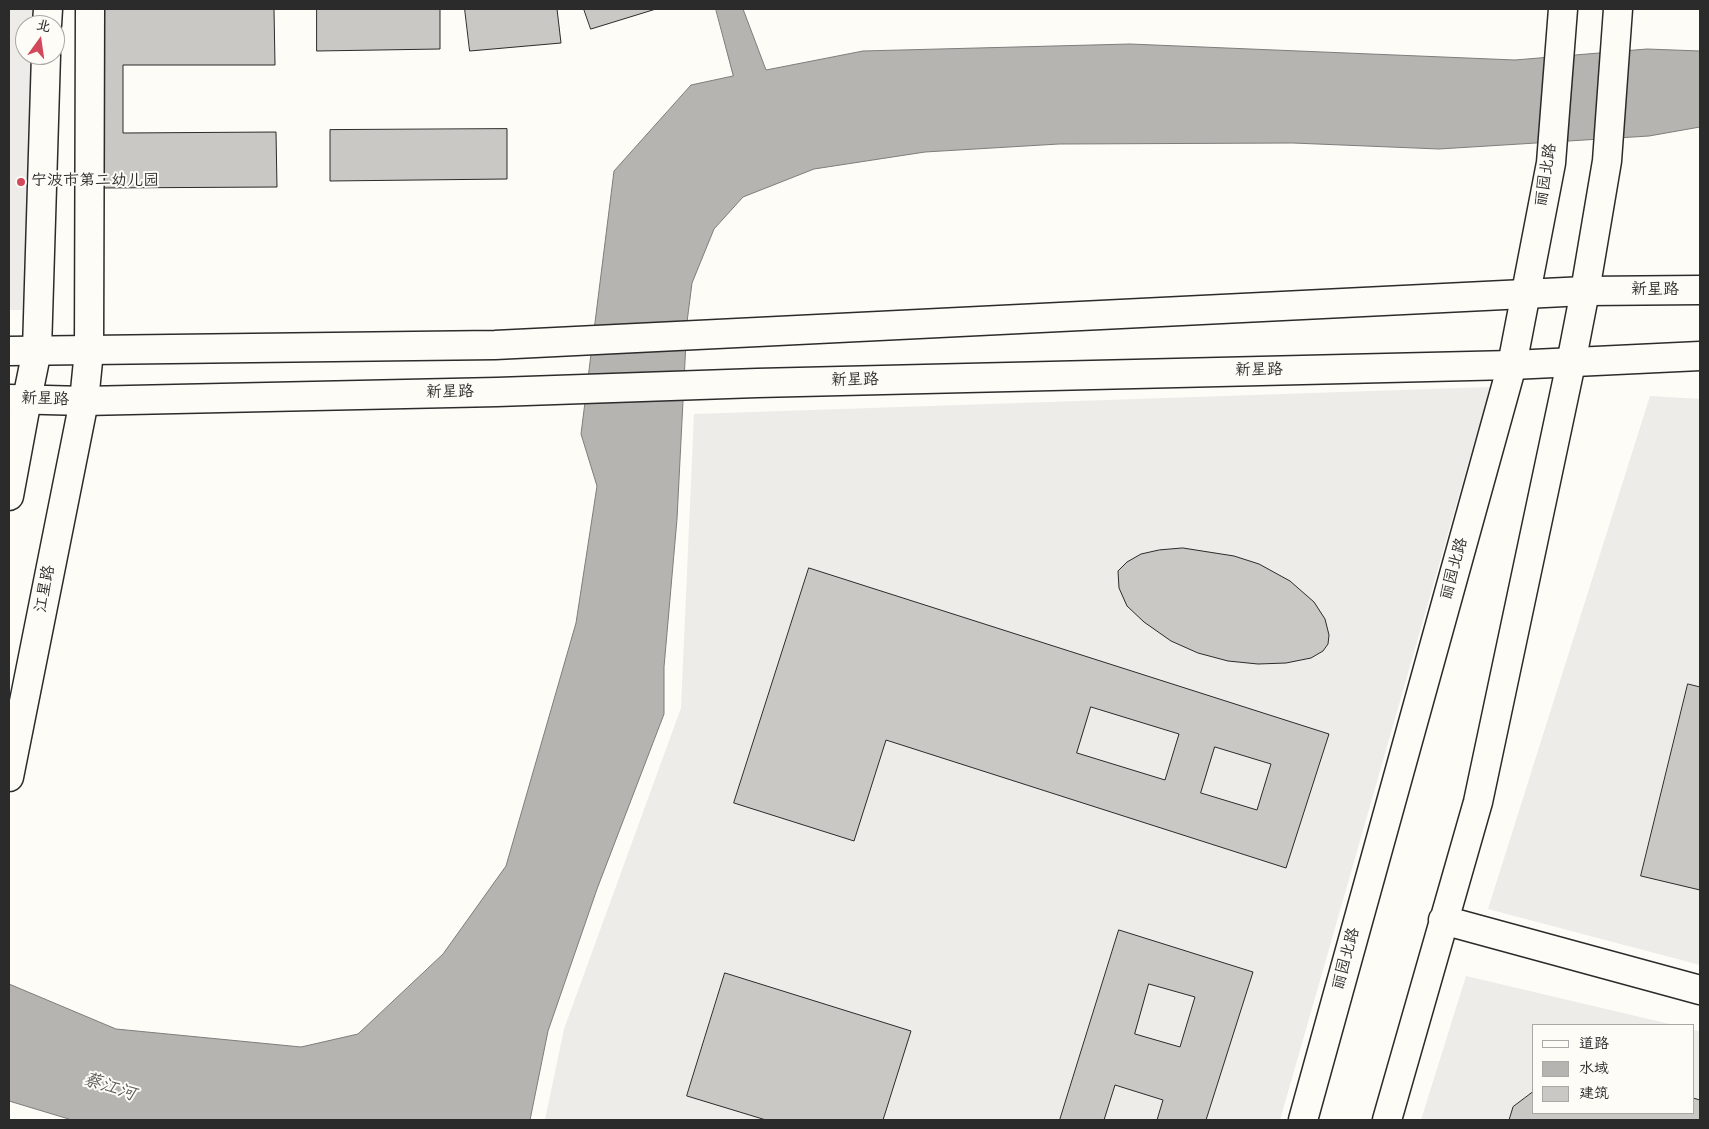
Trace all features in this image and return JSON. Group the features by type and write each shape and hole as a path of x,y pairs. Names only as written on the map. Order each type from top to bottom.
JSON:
{"main road":[{"name":"江星路","path":"9,777 84,401 89,350 90,9"},
{"name":"丽园北路","path":"1302,1120 1512,365 1551,162 1563,17"},
{"path":"1387,1120 1478,802 1571,363 1585,291 1606,161 1618,17"},
{"path":"9,496 18,399 37,350 46,65"},
{"name":"新星路","path":"89,350 495,345 1585,291 1700,290"},
{"path":"9,351 89,350"},
{"name":"新星路","path":"18,399 84,401 551,390 757,383 1512,365 1700,356"},
{"path":"1443,920 1700,990"}],"shaded area":[{"name":"宁波市第二幼儿园","path":"9,9 33,9 33,15 15,15 15,65 33,65 32,310 9,310"},
{"path":"1490,387 1280,1120 545,1120 564,1029 681,708 694,414"},
{"path":"1650,396 1700,399 1700,965 1488,909"},
{"path":"1466,976 1670,1024 1532,1024 1532,1114 1694,1114 1694,1030 1700,1031 1700,1120 1421,1120"}],"water":[{"name":"蔡江河","path":"716,9 743,9 766,70 863,51 1130,44 1515,60 1647,49 1700,51 1700,127 1649,136 1439,149 1293,143 1059,144 925,152 814,169 743,197 714,229 692,283 687,322 677,519 664,667 664,714 597,889 548,1031 530,1120 72,1120 9,1101 9,984 116,1029 301,1047 358,1034 443,954 506,866 576,623 597,486 581,434 614,171 691,85 733,76"}],"building":[{"path":"96,9 274,9 275,65 123,65 123,133 276,132 277,187 97,188"},
{"path":"317,9 440,9 440,49 317,51"},
{"path":"465,9 557,9 561,43 470,51"},
{"path":"584,9 656,9 591,29"},
{"path":"507,129 507,179 330,181 330,130"},
{"path":"1183,548 1234,556 1259,564 1290,581 1314,602 1325,619 1329,635 1328,644 1323,651 1311,658 1286,663 1258,664 1228,661 1198,653 1171,641 1144,622 1127,606 1119,588 1118,571 1127,562 1141,554"},
{"path":"809,568 1329,734 1286,868 886,740 854,841 734,803","holes":["1091,707 1179,734 1165,780 1077,753","1215,747 1271,764 1257,810 1201,793"]},
{"path":"1688,684 1700,687 1700,890 1641,876"},
{"path":"1119,930 1253,972 1206,1120 1157,1120 1163,1100 1115,1085 1104,1120 1060,1120","holes":["1149,984 1195,997 1180,1047 1135,1034"]},
{"path":"725,973 911,1031 883,1120 766,1120 687,1096"},
{"path":"1532,1093 1532,1114 1694,1114 1694,1098 1700,1100 1700,1120 1509,1120 1513,1107"}],"place":[{"name":"宁波市第二幼儿园","path":"21,182"}]}
